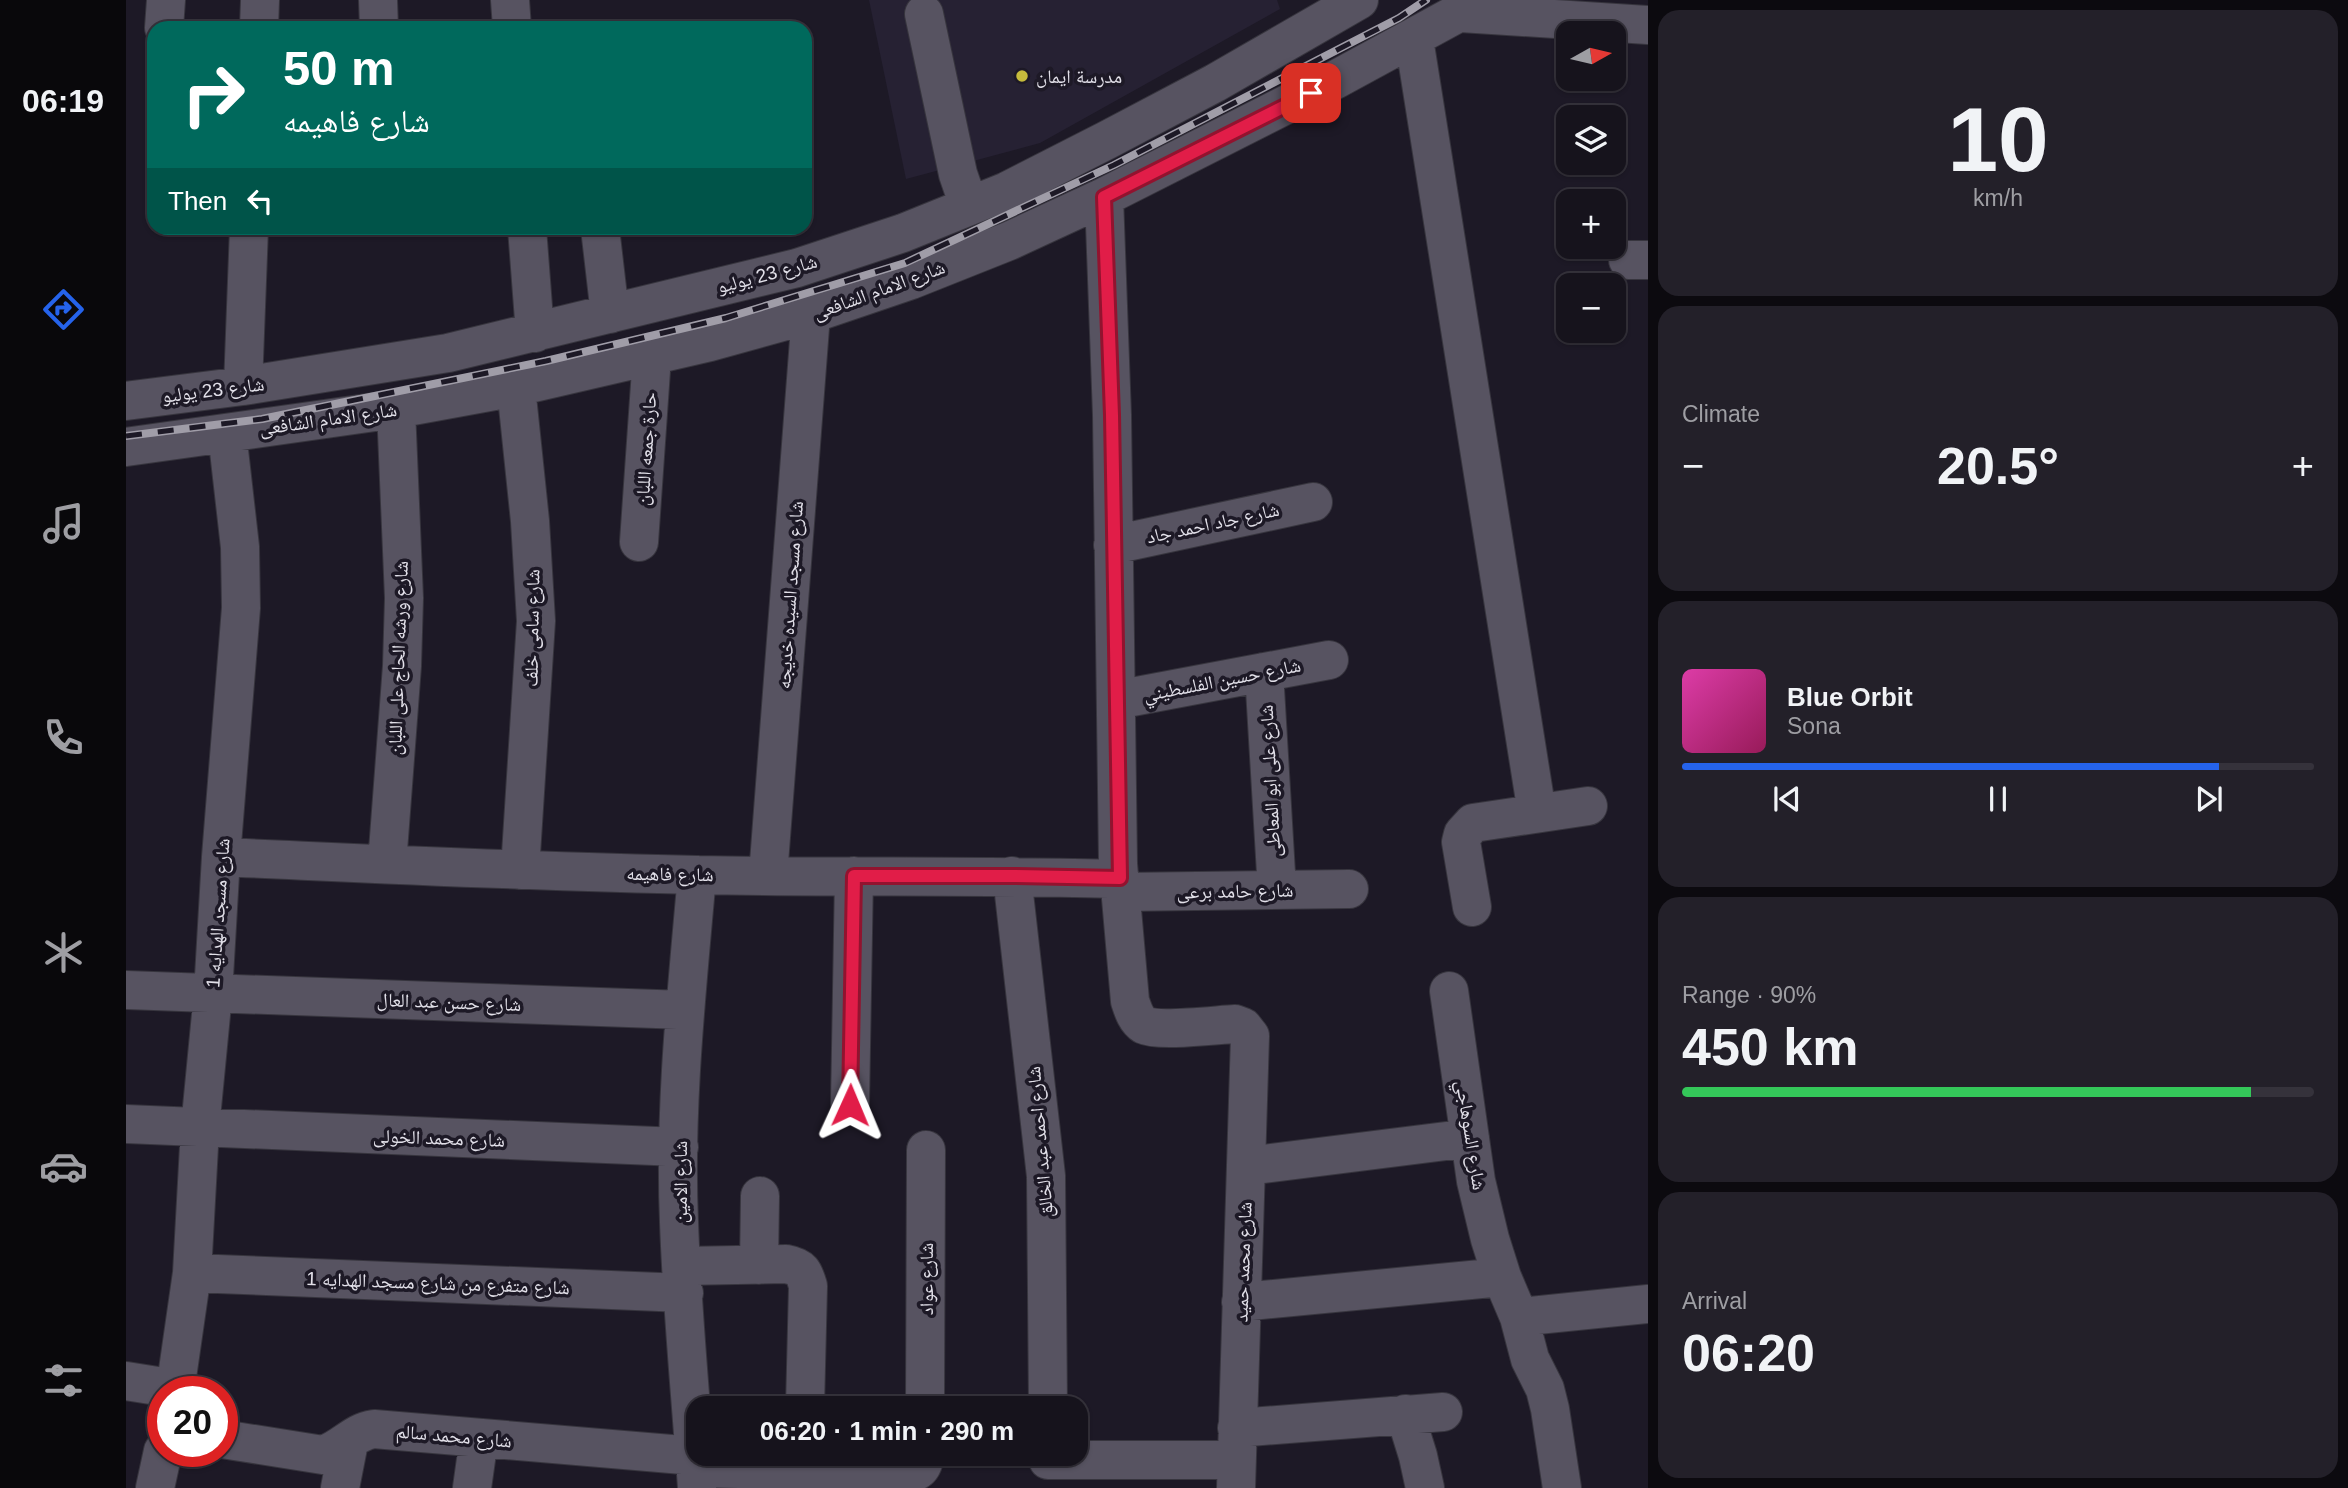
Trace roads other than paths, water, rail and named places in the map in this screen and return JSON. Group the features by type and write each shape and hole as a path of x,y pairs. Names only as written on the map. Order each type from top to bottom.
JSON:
{"street":[{"path":"164,21 166,0"},
{"path":"259,21 260,0"},
{"path":"378,0 379,21"},
{"path":"510,0 512,21"},
{"name":"شارع 23 يوليو","path":"126,401 243,386 448,353 797,268 903,233 1007,191 1215,83 1359,0"},
{"path":"1472,7 1648,25"},
{"name":"شارع الامام الشافعى","path":"126,447 396,409 516,387 652,356 811,314 911,280 984,251 1104,197 1472,7"},
{"path":"924,15 958,174 969,206"},
{"path":"1414,39 1537,813"},
{"path":"1104,197 1120,885"},
{"path":"243,386 250,235"},
{"path":"528,235 535,333"},
{"path":"601,235 610,314"},
{"name":"شارع مسجد السيده خديجه","path":"768,876 811,314"},
{"name":"حارة جمعه اللبان","path":"639,542 652,356"},
{"name":"شارع سامى خلف","path":"516,387 531,533 536,621 520,870"},
{"name":"شارع ورشه الحاج على اللبان","path":"387,864 402,666 404,598 396,409"},
{"name":"شارع مسجد الهدايه 1","path":"177,1376 192,1273 200,1129 213,994 241,608 240,547 227,433"},
{"name":"شارع جاد احمد جاد","path":"1114,545 1312,502"},
{"name":"شارع حسين الفلسطيني","path":"1115,700 1329,660"},
{"name":"شارع على ابو المعاطى","path":"1264,672 1277,890"},
{"path":"1472,907 1461,842 1467,828 1480,820 1588,806"},
{"name":"شارع فاهيمه","path":"221,857 697,875 1012,876 1120,885"},
{"name":"شارع الامين","path":"696,1471 679,1222 679,1147 685,1010 697,875"},
{"path":"850,1105 854,876"},
{"name":"شارع احمد عبد الخالق","path":"1012,876 1046,1176 1048,1396"},
{"name":"شارع حامد برعى","path":"1120,885 1277,890 1349,889"},
{"name":"شارع محمد حميد","path":"1120,885 1130,1001 1134,1014 1142,1024 1155,1028 1235,1024 1244,1027 1250,1036 1236,1459"},
{"name":"شارع حسن عبد العال","path":"126,990 685,1010"},
{"name":"شارع السوهاجي","path":"1449,991 1482,1204 1502,1277 1519,1317 1530,1359 1545,1389 1562,1488"},
{"name":"شارع محمد الخولى","path":"126,1124 679,1147"},
{"path":"1247,1166 1470,1138"},
{"name":"شارع عواد","path":"925,1396 926,1150"},
{"path":"759,1265 760,1196"},
{"name":"شارع متفرع من شارع مسجد الهدايه 1","path":"192,1273 683,1279 759,1265 797,1266 804,1272 808,1286 805,1396"},
{"path":"1241,1302 1502,1277"},
{"path":"1519,1317 1648,1304"},
{"path":"126,1381 147,1385"},
{"path":"1048,1467 1236,1459 1405,1415 1443,1412"},
{"path":"1405,1415 1425,1488"},
{"name":"شارع محمد سالم","path":"238,1442 323,1455 336,1451 359,1432 374,1429 479,1438 696,1471 910,1473 918,1466"},
{"path":"472,1488 479,1438"},
{"path":"340,1488 349,1442"},
{"path":"155,1488 160,1467"}],"railway":[{"path":"126,436 262,419 546,361 726,318 905,263 1114,165 1399,18 1426,0"}],"place":[{"name":"مدرسة ايمان","path":"1022,76"}]}
